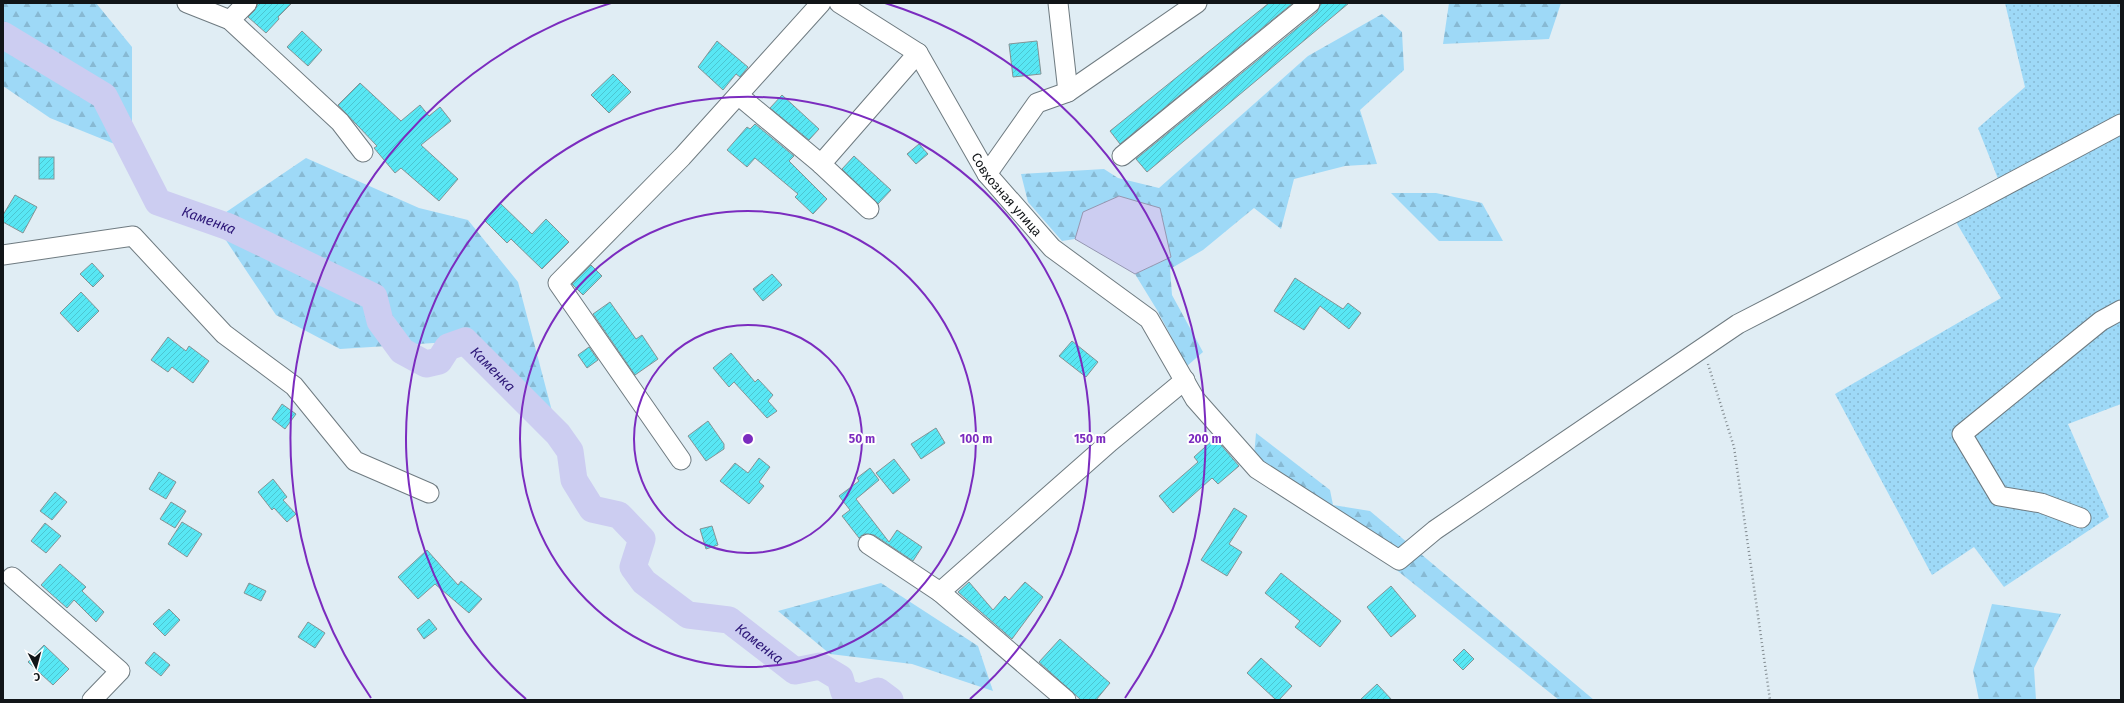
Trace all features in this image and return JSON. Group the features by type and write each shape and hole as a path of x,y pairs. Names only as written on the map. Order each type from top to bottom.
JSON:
{"street":[{"path":"187,3 230,20 340,122 363,152"},
{"path":"230,20 247,3"},
{"path":"681,460 558,283 682,157 821,3"},
{"name":"Совхозная улица","path":"839,3 918,53 987,174 1052,248 1149,319 1195,399 1257,468 1400,560 1441,526 1703,348"},
{"path":"1058,3 1068,92"},
{"path":"987,174 1037,103 1068,92 1197,3"},
{"path":"1122,156 1310,3"},
{"path":"821,164 918,53"},
{"path":"738,95 821,164 869,209"},
{"path":"1703,348 1738,324 1967,206 2121,124"},
{"path":"3,255 133,236 224,334 294,386 355,461 429,493"},
{"path":"2081,518 2041,503 1999,496 1962,434 2101,321 2121,310"},
{"path":"940,592 1110,442 1185,380"},
{"path":"868,544 940,592 1066,700"},
{"path":"12,577 120,671 92,700"}],"path":[{"path":"1703,348 1734,447 1770,700"}],"green space":[{"path":"3,3 96,3 132,47 132,151 50,118 3,86"},
{"path":"1449,3 1561,3 1549,39 1443,44"},
{"path":"2005,3 2121,3 2121,404 2068,424 2109,517 2004,587 1974,547 1932,575 1835,394 2001,298 1956,222 2004,194 1978,128 2025,87"},
{"path":"1382,14 1402,32 1404,70 1360,110 1377,164 1345,166 1294,179 1281,229 1254,208 1203,250 1170,269 1172,295 1203,352 1187,366 1157,310 1135,274 1171,257 1083,212 1075,239 1062,241 1028,202 1021,174 1104,169 1118,178 1159,188 1308,56"},
{"path":"306,158 419,208 468,220 518,282 558,434 465,341 340,349 276,315 213,221"},
{"path":"1391,193 1436,193 1482,203 1503,241 1439,241"},
{"path":"1256,433 1330,490 1333,505 1370,511 1594,700 1559,700 1254,456"},
{"path":"881,583 978,646 993,691 912,664 830,654 778,611"},
{"path":"1992,604 2061,614 2034,668 2036,700 1979,700 1973,671"}],"shaded area":[{"path":"1119,196 1160,208 1171,257 1135,274 1075,239 1083,212"}],"building":[{"path":"258,3 292,3 278,17 279,19 266,33 248,17 255,10"},
{"path":"1269,3 1293,3 1120,144 1110,131"},
{"path":"1321,3 1349,3 1147,172 1136,159 1317,12"},
{"path":"302,31 322,50 308,66 287,47"},
{"path":"717,41 748,67 740,77 736,74 723,90 698,67"},
{"path":"1037,41 1041,74 1013,77 1009,44"},
{"path":"613,74 631,92 609,113 591,95"},
{"path":"360,83 401,121 420,105 429,116 440,107 451,121 421,145 458,179 439,201 401,168 395,173 374,148 377,146 338,105"},
{"path":"782,95 819,129 809,140 770,108"},
{"path":"755,124 794,156 789,161 827,199 813,214 795,197 798,194 755,158 747,167 727,150 747,127 750,129"},
{"path":"919,144 928,154 916,164 907,154"},
{"path":"854,156 891,190 878,204 842,169"},
{"path":"39,157 54,157 54,179 39,179"},
{"path":"15,195 37,207 23,233 3,222 3,215"},
{"path":"500,203 532,234 546,219 569,242 542,269 511,239 507,243 484,220"},
{"path":"92,263 104,276 93,287 80,274"},
{"path":"591,265 602,276 583,295 572,284"},
{"path":"772,274 782,285 763,301 753,289"},
{"path":"1295,278 1343,309 1348,303 1361,313 1349,329 1320,306 1304,330 1274,311"},
{"path":"81,292 99,311 78,332 60,313"},
{"path":"610,302 636,339 642,335 658,359 635,375 593,314"},
{"path":"168,337 186,351 189,346 209,361 193,383 172,367 168,372 151,360"},
{"path":"1072,341 1098,362 1086,377 1059,356"},
{"path":"589,347 598,360 587,368 578,355"},
{"path":"731,353 755,382 758,379 773,395 768,401 777,411 767,418 734,382 729,387 713,368"},
{"path":"282,404 296,414 285,429 272,419"},
{"path":"708,421 724,444 724,449 706,461 688,436"},
{"path":"936,428 945,443 921,459 911,444"},
{"path":"1215,438 1239,466 1218,484 1212,478 1173,513 1159,496 1198,462 1194,457"},
{"path":"759,458 770,467 759,482 764,486 749,504 720,481 735,463 748,473"},
{"path":"894,459 910,480 893,494 876,473"},
{"path":"870,468 879,480 856,499 889,542 897,530 922,547 913,561 874,535 864,534 859,538 842,516 850,510 839,496 859,481 857,478"},
{"path":"159,472 176,482 166,499 149,489"},
{"path":"273,479 287,497 283,500 296,514 287,522 274,508 272,510 258,492"},
{"path":"55,492 67,502 52,520 40,511"},
{"path":"171,502 186,511 175,528 160,519"},
{"path":"1234,508 1247,516 1229,544 1242,552 1227,576 1201,560"},
{"path":"182,522 202,534 187,557 168,544"},
{"path":"45,523 61,536 46,553 31,541"},
{"path":"712,526 718,545 706,549 700,529"},
{"path":"427,550 458,585 461,581 482,599 469,613 435,584 418,599 398,577"},
{"path":"60,564 86,587 82,591 104,612 96,622 74,600 67,608 41,585"},
{"path":"1281,573 1341,621 1320,647 1295,627 1300,621 1265,593"},
{"path":"969,582 993,610 1005,596 1009,600 1025,582 1043,597 1012,639 958,592"},
{"path":"249,583 266,591 261,601 244,593"},
{"path":"1391,586 1416,616 1391,637 1367,607"},
{"path":"169,609 180,620 165,636 153,624"},
{"path":"429,619 437,629 424,639 417,629"},
{"path":"308,622 325,633 315,648 298,637"},
{"path":"1060,639 1110,683 1096,700 1081,700 1039,662"},
{"path":"44,645 69,669 53,685 28,662"},
{"path":"1464,649 1474,659 1463,670 1453,660"},
{"path":"154,652 170,665 161,676 145,663"},
{"path":"1261,658 1292,686 1279,700 1276,700 1247,673"},
{"path":"1377,684 1392,700 1360,700"}],"waterway":[{"name":"Каменка","path":"3,35 104,96 158,202 229,227 374,297 380,321 402,351 426,364 439,361 448,347 465,341 558,434 570,451 574,480 592,509 619,515 642,539 633,567 644,582 688,615 729,620 795,671 820,666 840,678 844,692 859,697 878,691 890,700"}]}
